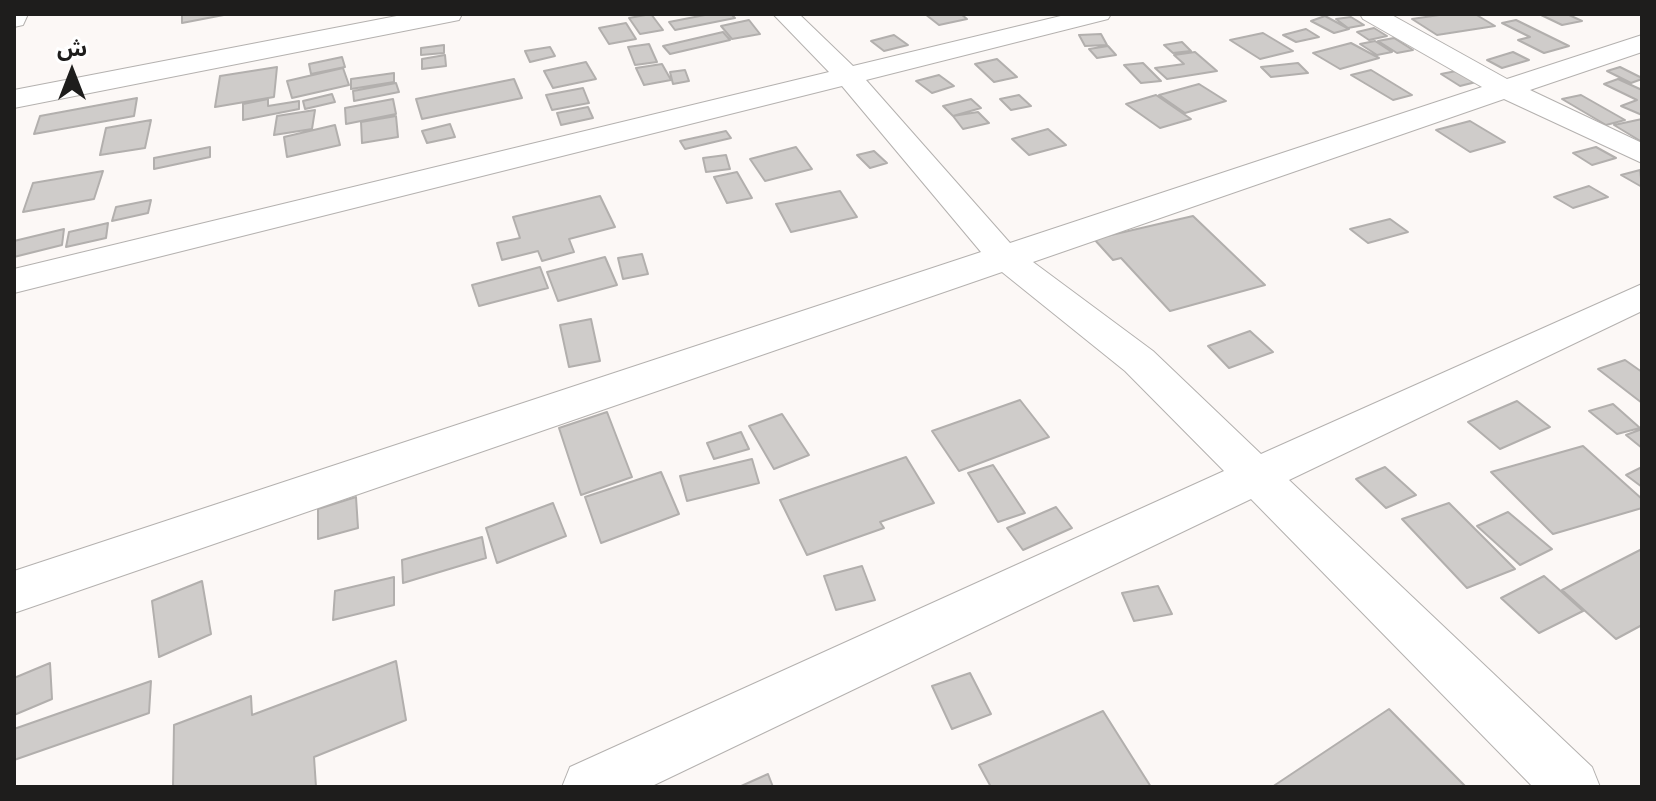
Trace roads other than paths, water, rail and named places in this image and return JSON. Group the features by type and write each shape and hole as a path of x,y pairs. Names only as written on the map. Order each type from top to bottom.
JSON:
{"street":[{"path":"14,20 16,14"},
{"path":"14,99 449,14"},
{"path":"785,14 848,76 1004,257 1139,361 1572,787"},
{"path":"14,281 1099,14"},
{"path":"1372,14 1505,89 1642,154"},
{"path":"14,592 1642,43"},
{"path":"590,787 1642,296"}]}
